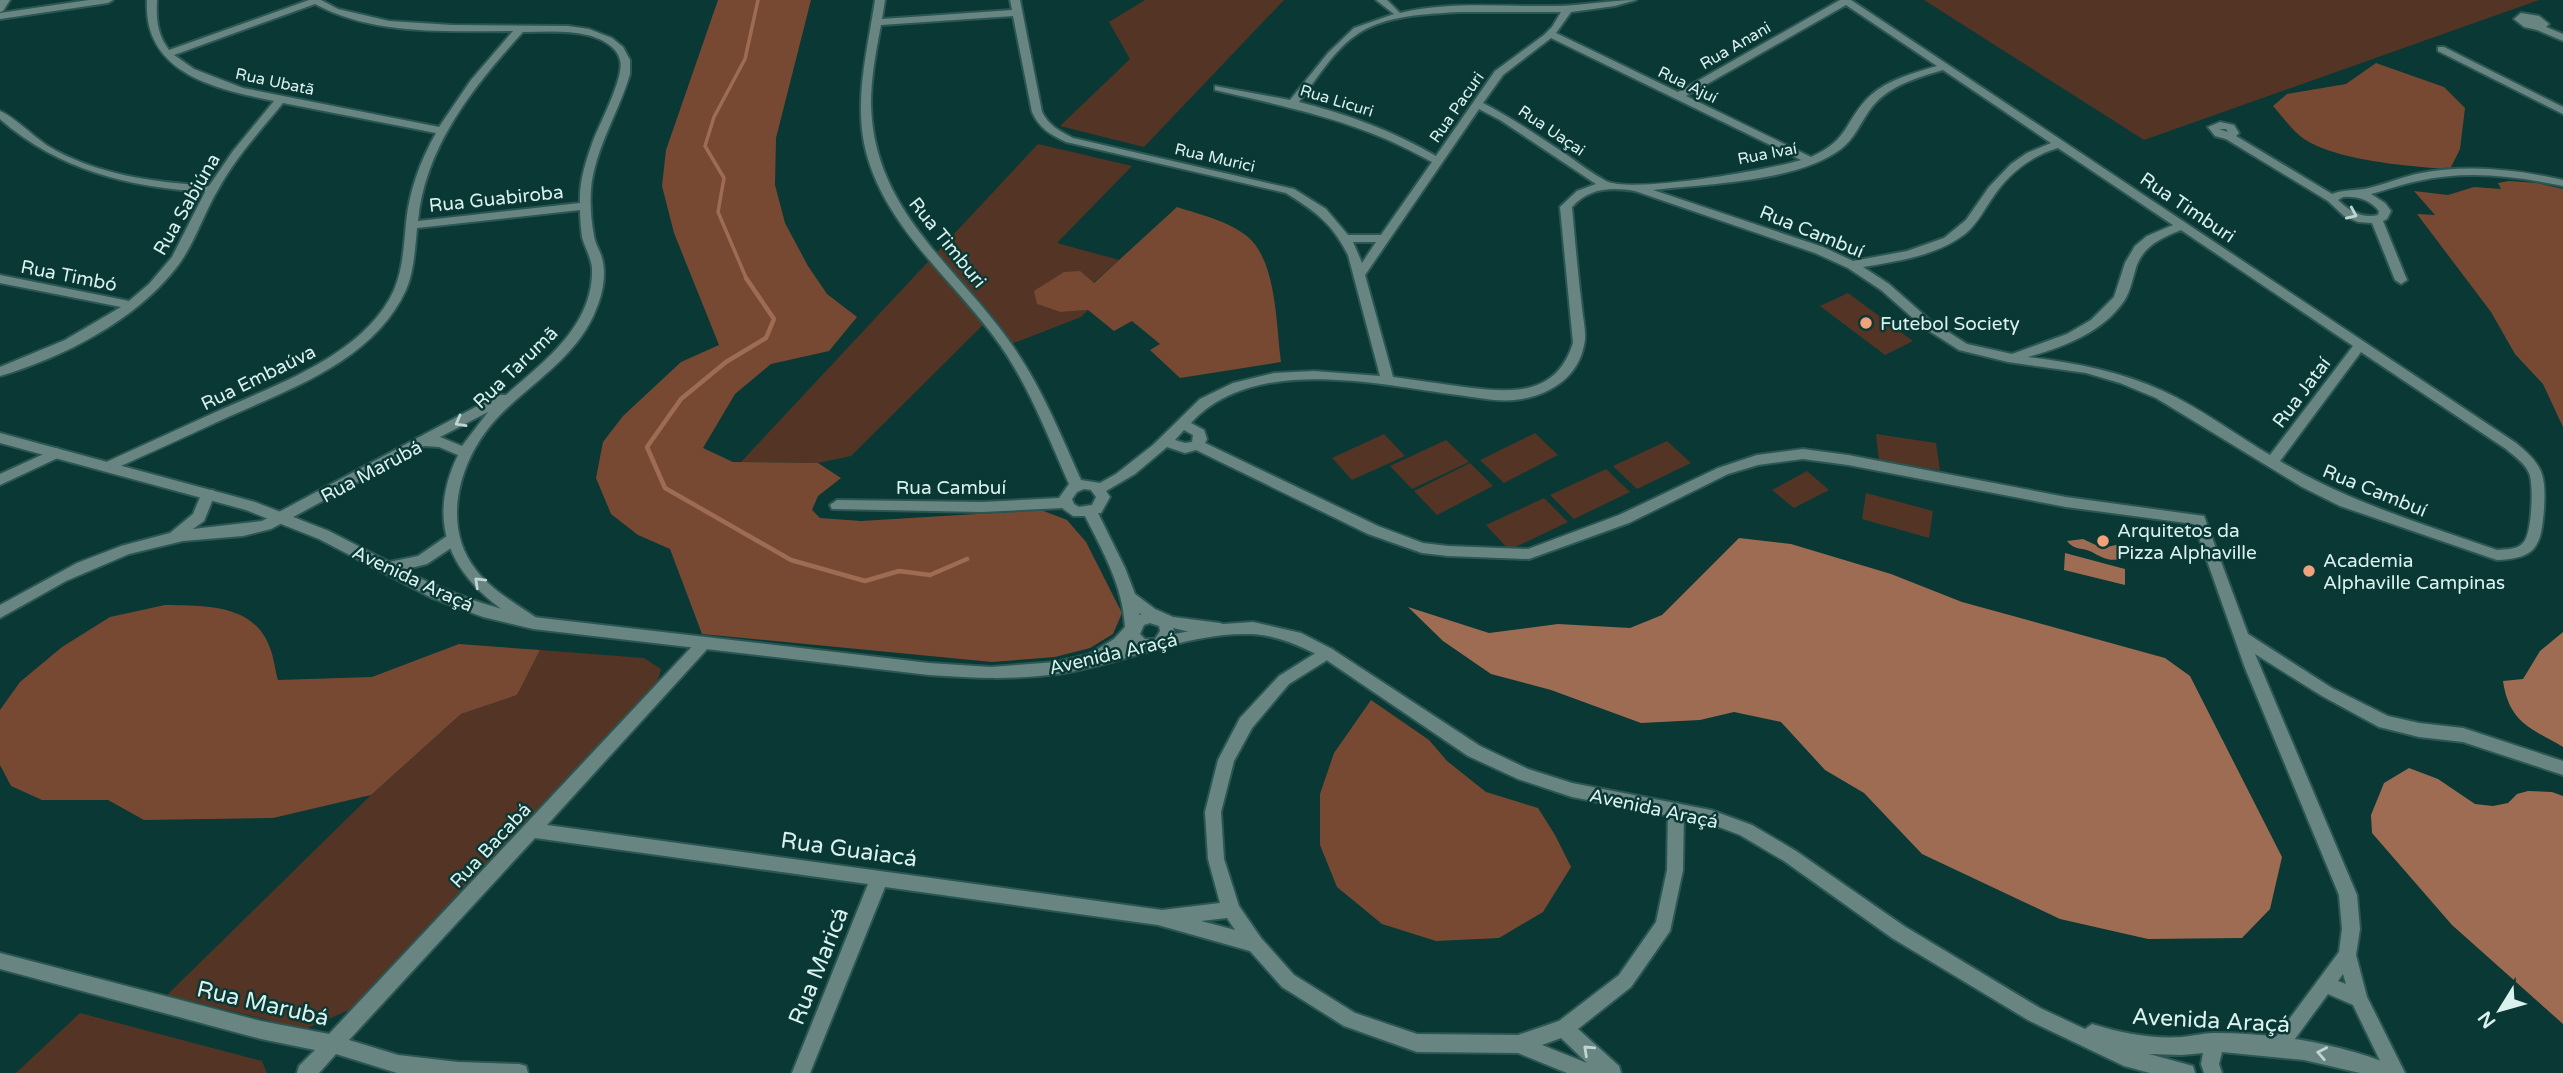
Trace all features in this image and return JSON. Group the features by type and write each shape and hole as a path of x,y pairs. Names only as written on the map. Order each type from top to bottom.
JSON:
{"street":[{"path":"0,9 5,0"},
{"path":"0,16 108,0"},
{"name":"Rua Ubatã","path":"152,0 150,13 154,35 167,54 183,68 211,82 441,131"},
{"path":"167,54 314,0"},
{"name":"Rua Tarumã","path":"314,0 331,11 357,20 585,32 617,46 626,57 626,71 594,151 586,182 589,239 597,260 593,303 572,338 556,357 483,425 465,453 453,483 450,505 452,540 469,573 496,598 533,623"},
{"name":"Rua Timburi","path":"880,0 866,103 867,133 874,166 911,233 974,304 1020,367 1045,414 1077,486"},
{"name":"Rua Murici","path":"1015,0 1037,112 1041,122 1054,133 1290,191 1322,211 1345,238 1360,274 1388,382"},
{"path":"1381,0 1396,12"},
{"path":"1293,103 1349,37 1375,20 1396,12 1444,5 1567,9 1631,0"},
{"name":"Rua Timburi","path":"1845,0 2511,446"},
{"name":"Rua Anani","path":"1677,97 1845,0"},
{"name":"Rua Pacuri","path":"1360,274 1499,73 1527,50 1552,35 1560,27 1567,9"},
{"path":"876,22 1017,13"},
{"path":"2539,27 2563,38"},
{"name":"Rua Embaúva","path":"107,467 323,367 358,341 385,315 400,291 407,267 410,225 418,187 441,131 479,73 521,28"},
{"name":"Rua Ajuí","path":"1552,35 1811,161"},
{"path":"2441,49 2563,111"},
{"name":"Rua Ivaí","path":"1637,188 1760,172 1811,161 1841,144 1854,131 1868,104 1881,92 1904,79 1943,67"},
{"name":"Rua Licuri","path":"1219,88 1293,103 1367,124 1405,141 1438,161"},
{"name":"Rua Sabiúna","path":"0,372 53,351 101,326 130,305 171,267 188,241 212,189 235,155 281,99"},
{"name":"Rua Uaçai","path":"1479,105 1504,118 1605,185"},
{"path":"0,114 19,133 52,154 89,169 133,181 212,189"},
{"path":"2229,136 2332,199 2344,211 2377,220 2384,217 2385,211 2381,205 2360,193"},
{"path":"1852,264 1911,255 1942,244 1961,232 1975,218 1992,189 2030,153 2059,144"},
{"path":"2332,199 2342,193 2360,193 2416,178 2472,170 2500,170 2563,183"},
{"path":"1687,182 1684,191 1688,205"},
{"name":"Rua Cambuí","path":"1165,442 1204,403 1229,389 1253,381 1285,376 1388,382 1513,396 1533,392 1567,373 1575,361 1580,343 1566,207 1573,198 1588,189 1605,185 1637,188 1819,250 1852,264 1885,286 1927,324 1963,347 2008,358 2087,369 2161,395 2272,462 2345,502 2497,555 2514,555 2527,550 2536,539 2539,479 2529,461 2511,446"},
{"name":"Rua Guabiroba","path":"410,225 586,206"},
{"path":"2377,220 2401,279"},
{"path":"2008,358 2070,339 2089,327 2116,303 2126,286 2131,263 2140,246 2156,236 2182,226"},
{"path":"1345,238 1386,240"},
{"name":"Rua Timbó","path":"0,279 130,305"},
{"path":"2070,339 2067,346 2071,356 2087,369"},
{"name":"Rua Jataí","path":"2272,462 2360,345"},
{"name":"Rua Marubá","path":"0,612 36,589 82,566 133,547 174,537 240,532 282,518 519,389"},
{"path":"1100,489 1135,468 1165,442 1185,448 1196,444 1200,439 1199,433 1183,424"},
{"name":"Avenida Araçá","path":"0,438 208,494 282,518 324,535 437,594 471,607 533,623 929,669 990,673 1085,663 1192,635 1224,630 1253,628 1301,639 1327,653 1474,751 1524,774 1584,793 1711,817 1746,830 1790,856 1898,932 2034,1014 2124,1057 2186,1073"},
{"path":"424,442 441,442 465,453"},
{"path":"1196,444 1373,530 1422,548 1448,551 1529,554 1624,519 1723,471 1757,460 1804,454 2066,502 2199,520 2241,637 2348,895 2351,929 2347,955 2359,999 2396,1073"},
{"path":"0,480 57,453"},
{"path":"1089,484 1100,489 1102,501 1090,511 1072,510 1066,503 1068,491 1077,486 1089,484"},
{"name":"Rua Marubá","path":"174,537 199,517 208,494"},
{"name":"Rua Cambuí","path":"837,505 982,508 1066,503"},
{"path":"1090,511 1129,597 1132,634 1138,642 1154,646 1167,636 1167,627 1162,620 1145,611 1129,597"},
{"path":"388,568 422,561 452,540"},
{"path":"1085,663 1119,643 1144,619 1224,630"},
{"path":"2241,637 2327,692 2385,722 2419,730 2463,735 2563,768"},
{"name":"Rua Bacabá","path":"306,1073 704,643"},
{"path":"1327,653 1284,680 1246,723 1226,760 1213,812 1216,859 1231,910 1255,944 1288,981 1350,1020 1417,1043 1518,1044 1564,1028 1625,981 1664,925 1675,870 1676,810"},
{"name":"Rua Guaiacá","path":"533,830 1158,917 1255,944"},
{"name":"Rua Maricá","path":"801,1073 880,877"},
{"name":"Rua Guaiacá","path":"1158,917 1231,910"},
{"path":"2279,1045 2347,955"},
{"name":"Rua Marubá","path":"3,965 261,1030 332,1044 398,1064 458,1071 519,1073"},
{"path":"2325,984 2359,999"},
{"name":"Avenida Araçá","path":"2034,1014 2107,1038 2181,1046 2216,1042 2279,1045 2350,1059 2387,1073"},
{"path":"1564,1028 1612,1073"},
{"path":"2213,1073 2210,1064 2216,1042"},
{"path":"1518,1044 1590,1073"}],"shaded area":[{"path":"718,0 811,0 776,138 775,185 785,223 808,266 827,294 857,317 829,351 771,364 735,394 703,448 733,462 818,463 841,478 818,496 812,510 820,518 861,521 1041,510 1067,520 1086,542 1122,613 1113,634 1090,648 1055,657 992,662 702,634 670,549 638,535 611,514 596,478 603,442 623,416 681,362 719,345 674,233 662,186 666,150"},
{"path":"1145,0 1284,0 1144,147 1060,126 1130,59 1109,22"},
{"path":"1924,0 2539,0 2144,140"},
{"path":"2376,63 2444,87 2465,108 2460,149 2450,169 2370,160 2328,150 2298,134 2273,106 2287,94 2346,84"},
{"path":"1038,144 1132,166 1057,243 1119,260 1093,283 1037,304 1060,312 1088,310 1081,317 1006,346 987,321 851,456 818,463 741,462"},
{"path":"2498,183 2537,183 2563,189 2563,427 2543,384 2515,354 2491,312 2417,214 2435,215 2414,191 2448,195 2474,187 2501,189"},
{"path":"1177,207 1232,227 1248,237 1258,248 1265,262 1274,295 1281,362 1180,378 1150,350 1160,344 1132,321 1114,331 1088,310 1060,312 1037,304 1034,291 1064,272 1080,271 1094,283"},
{"name":"Futebol Society","path":"1848,293 1913,341 1885,355 1820,306"},
{"path":"1535,433 1558,455 1504,483 1480,460"},
{"path":"1384,434 1405,456 1352,480 1332,458"},
{"path":"1876,434 1936,443 1940,470 1879,461"},
{"path":"1446,440 1469,462 1412,489 1390,466"},
{"path":"1667,441 1691,463 1637,489 1613,466"},
{"path":"1470,463 1493,486 1437,515 1414,491"},
{"path":"1606,469 1630,492 1574,519 1550,495"},
{"path":"1807,471 1829,490 1794,508 1772,490"},
{"path":"1866,493 1933,511 1929,538 1862,519"},
{"path":"1544,498 1568,522 1509,550 1486,525"},
{"path":"1739,538 1791,544 1891,574 1962,602 2165,658 2190,676 2282,857 2270,909 2242,938 2148,939 2060,919 1922,854 1864,793 1825,770 1781,722 1734,712 1700,720 1641,723 1551,690 1491,674 1443,641 1408,607 1489,633 1558,624 1630,628 1662,615"},
{"path":"2083,539 2102,548 2116,545 2128,553 2119,559 2110,560 2076,548 2067,541"},
{"path":"2065,553 2125,569 2125,585 2064,570"},
{"path":"165,605 211,607 240,615 252,622 270,648 278,680 372,677 459,644 540,650 517,695 461,714 371,795 273,818 144,820 108,800 42,800 11,786 0,765 0,710 20,682 62,647 110,617"},
{"path":"2563,632 2563,747 2531,729 2516,715 2510,706 2503,681 2523,679 2540,651"},
{"path":"540,650 644,658 661,669 656,687 361,1005 305,1029 167,995 371,795 461,714 517,695"},
{"path":"1371,700 1429,740 1447,761 1486,792 1538,808 1571,867 1543,912 1499,938 1436,941 1382,924 1337,887 1320,845 1320,794 1334,753"},
{"path":"2409,768 2438,779 2475,804 2493,806 2508,803 2517,794 2528,791 2552,792 2563,796 2563,1024 2452,925 2372,833 2371,815 2384,783"},
{"path":"80,1013 262,1061 267,1073 16,1073"}],"waterway":[{"path":"746,279 718,212 724,178 705,146 714,117 745,59 758,0"},
{"path":"746,279 774,319 766,338 726,362 681,399 647,447 665,488 791,560 865,581 899,571 930,575 967,559"}],"place":[{"name":"Futebol Society","path":"1866,323"},
{"name":"Arquitetos da Pizza Alphaville","path":"2103,541"},
{"name":"Academia Alphaville Campinas","path":"2309,571"}]}
